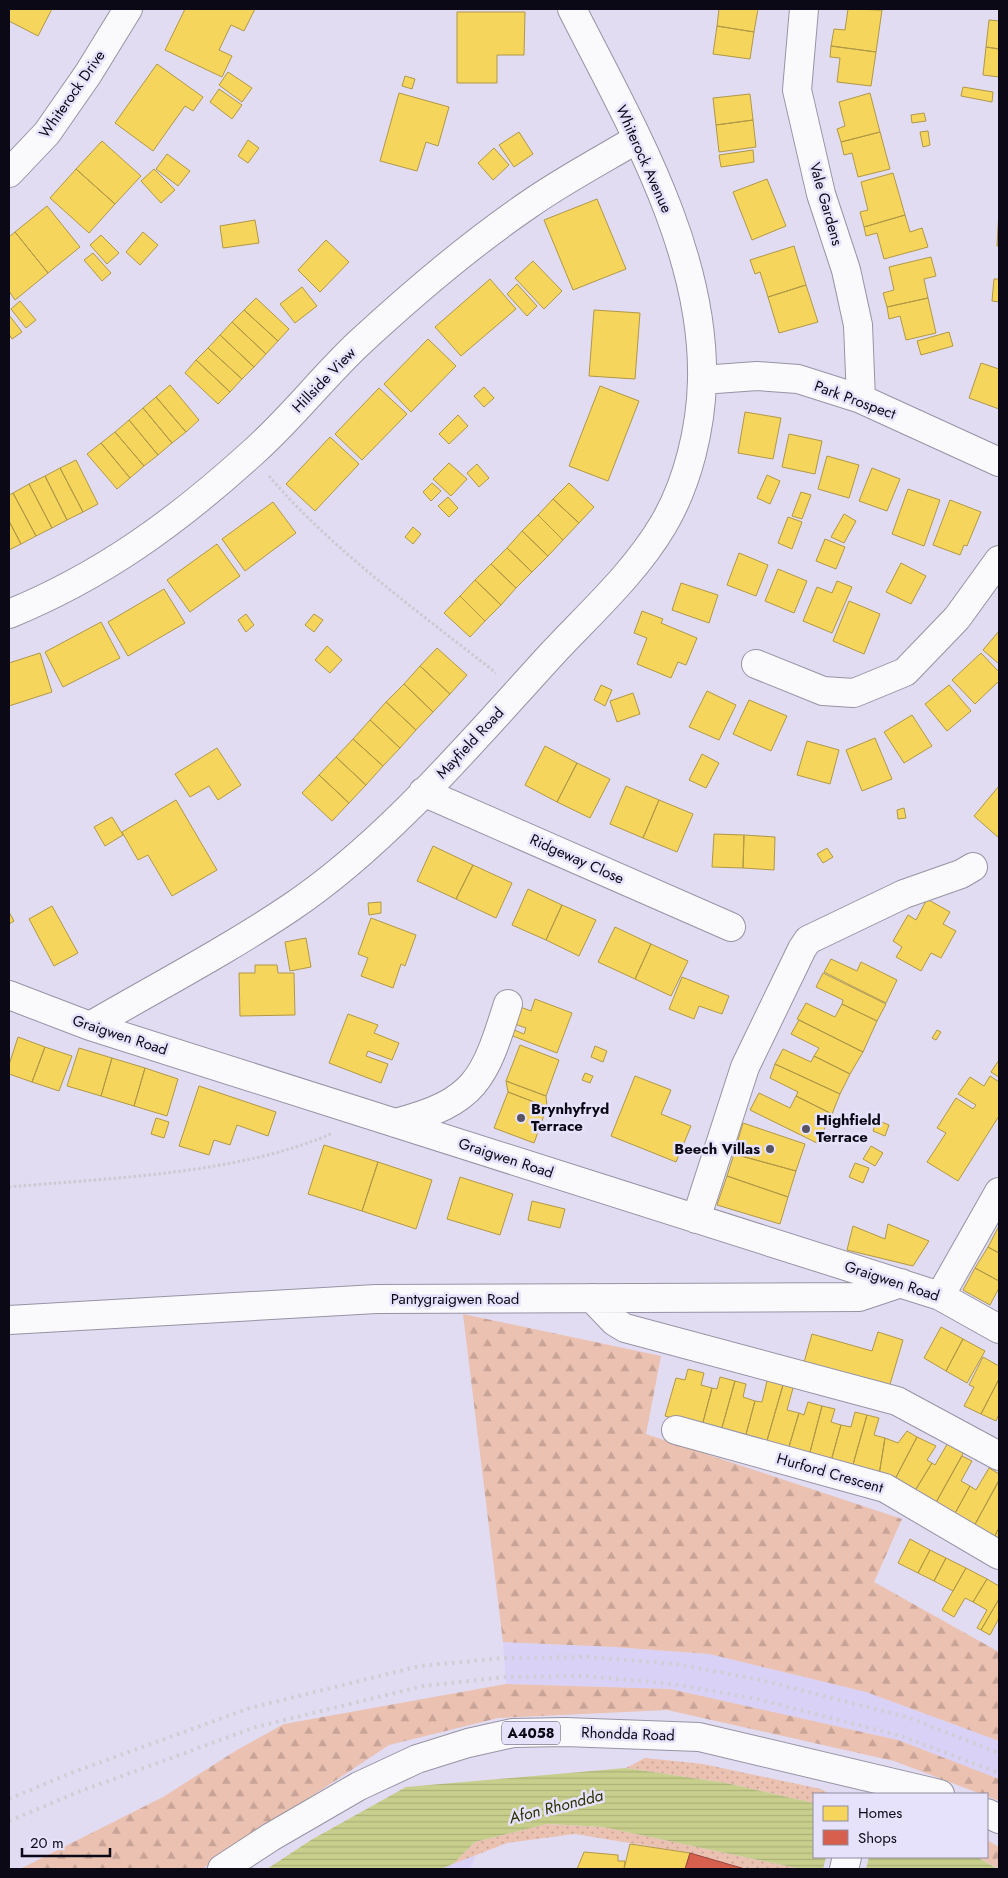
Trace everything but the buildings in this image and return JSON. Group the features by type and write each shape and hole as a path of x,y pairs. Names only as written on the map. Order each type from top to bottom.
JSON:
{"street":[{"name":"Whiterock Drive","path":"9,173 47,134 88,74 128,9"},
{"name":"Whiterock Avenue","path":"572,9 665,200 684,260 695,306 700,347"},
{"name":"Vale Gardens","path":"804,9 797,90 821,194 846,270 858,325 861,399"},
{"name":"Hillside View","path":"9,614 48,598 105,568 174,519 251,455 357,345 472,246 529,204 636,139"},
{"name":"Mayfield Road","path":"90,1026 291,907 358,855 423,792 636,563 663,525 683,482 697,428 702,380 700,347"},
{"name":"Park Prospect","path":"702,380 757,376 798,379 861,399 999,462"},
{"path":"756,664 823,691 854,693 905,672 957,618 999,560"},
{"name":"Ridgeway Close","path":"423,792 731,927"},
{"path":"696,1219 745,1068 802,949 813,937 904,894 961,874 973,867"},
{"name":"Graigwen Road","path":"9,996 90,1026 940,1296 999,1329"},
{"path":"384,1119 429,1114 455,1101 475,1082 491,1058 508,1004"},
{"path":"940,1296 999,1192"},
{"name":"Pantygraigwen Road","path":"9,1320 376,1299 859,1296 900,1283"},
{"path":"592,1298 614,1322 625,1328 897,1401 999,1456"},
{"name":"Hurford Crescent","path":"676,1430 885,1488 999,1555"},
{"name":"Rhondda Road","path":"222,1869 271,1837 359,1786 417,1759 468,1743 513,1733 566,1732 699,1737 865,1786 931,1793"}],"path":[{"path":"268,474 290,500 364,568 496,674"},
{"path":"9,1187 112,1178 224,1164 309,1144 384,1119"}],"shaded area":[{"path":"503,1642 709,1654 866,1692 999,1741 999,1779 898,1740 670,1689 506,1684"},
{"path":"476,1855 470,1869 441,1869 453,1864"}],"green space":[{"path":"463,1314 661,1356 646,1434 902,1519 874,1582 999,1652 999,1741 866,1692 709,1654 503,1642"},
{"path":"506,1684 670,1689 898,1740 999,1779 999,1801 988,1796 988,1793 978,1793 894,1761 667,1710 498,1718 389,1745 202,1869 20,1869 163,1797 237,1750 284,1724"},
{"path":"645,1758 703,1764 821,1789 827,1793 813,1793 813,1803 726,1783 626,1768"},
{"path":"546,1824 603,1827 801,1869 745,1869 690,1853 575,1834 507,1843 453,1864 475,1842"},
{"path":"988,1841 999,1847 999,1869 979,1858 988,1858"}],"water":[{"name":"Afon Rhondda","path":"626,1768 726,1783 813,1803 813,1858 979,1858 998,1869 801,1869 603,1827 547,1824 475,1842 453,1864 441,1869 267,1869 311,1840 406,1787"}],"pier":[{"path":"826,1858 869,1858 866,1869 823,1869"}],"railway":[{"path":"9,1799 71,1773 250,1708 420,1666 503,1658 587,1657 676,1664 761,1680 907,1717 999,1753"},
{"path":"9,1821 78,1792 256,1727 423,1686 505,1677 586,1676 673,1684 757,1699 901,1736 999,1773"}],"place":[{"name":"Brynhyfryd Terrace","path":"521,1118"},
{"name":"Highfield Terrace","path":"806,1129"},
{"name":"Beech Villas","path":"770,1149"}]}
